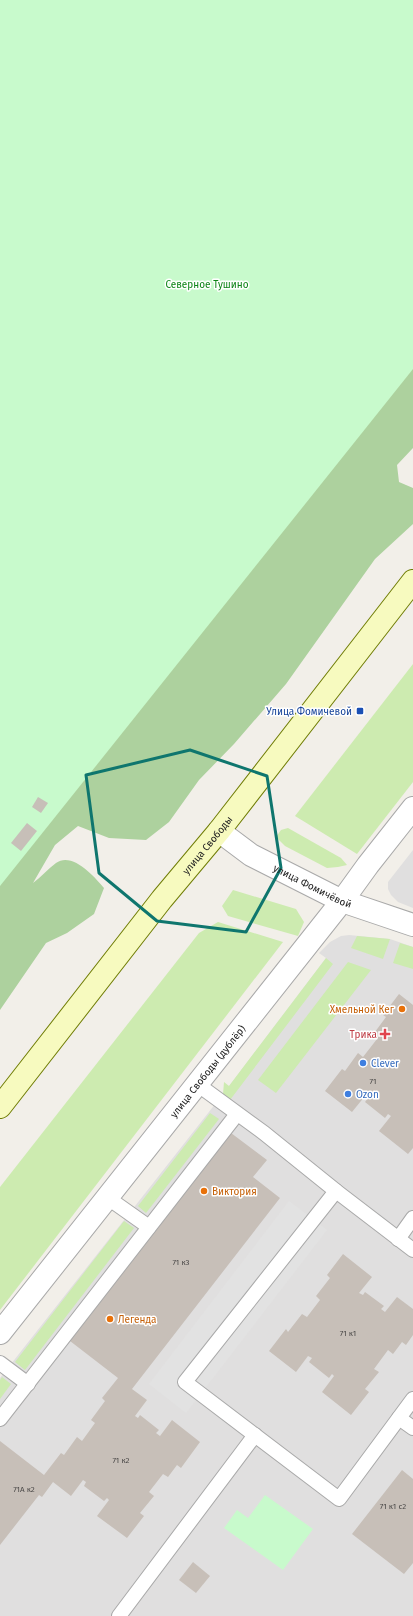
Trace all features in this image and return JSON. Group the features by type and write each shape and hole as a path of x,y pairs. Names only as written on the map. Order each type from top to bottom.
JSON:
{"main road":[{"name":"улица Свободы","path":"0,1107 162,899 218,832 413,581"}],"street":[{"name":"улица Свободы (дублёр)","path":"0,1333 342,901 413,808"},
{"name":"улица Фомичёвой","path":"218,832 251,854 342,901 413,925"}],"lane":[{"path":"197,1084 264,1133 413,1250"},
{"path":"0,1419 237,1114"},
{"path":"336,1191 185,1382 339,1499 413,1399"},
{"path":"108,1198 149,1228"},
{"path":"398,1238 413,1218"},
{"path":"0,1363 28,1384"},
{"path":"399,1418 413,1428"},
{"path":"118,1616 256,1435"}],"highlighted area":[{"path":"190,750 267,776 281,868 246,932 157,921 99,873 86,775"}],"shaded area":[{"path":"413,850 413,908 398,902 391,895 388,889 388,882"},
{"path":"349,935 390,939 413,947 413,1616 0,1616 0,1378 223,1094 326,958 319,953 330,942 341,936"},
{"path":"289,1201 327,1230 186,1413 149,1384"}],"green space":[{"name":"Северное Тушино","path":"0,0 413,0 413,369 0,886"},
{"path":"413,228 413,448 397,465 399,482 413,488 413,524 375,559 286,684 234,744 199,780 169,822 146,840 109,838 78,826 55,845 33,883 56,863 62,860 69,860 83,867 104,888 94,914 67,933 46,943 0,1010 0,687"},
{"path":"413,664 413,782 357,854 295,816"},
{"path":"288,828 341,858 347,865 327,868 285,846 276,837 281,830"},
{"path":"233,890 296,909 304,922 298,936 228,916 222,906"},
{"path":"218,922 283,942 0,1310 0,1187 199,933"},
{"path":"357,936 390,939 383,959 351,948"},
{"path":"400,943 413,947 413,969 393,963"},
{"path":"326,958 333,964 230,1100 223,1094 224,1082 229,1086"},
{"path":"348,962 371,970 276,1093 258,1080"},
{"path":"210,1113 219,1119 146,1213 138,1206"},
{"path":"124,1221 134,1228 25,1370 15,1362"},
{"path":"2,1377 11,1384 0,1399 0,1380"},
{"path":"265,1495 313,1529 283,1570 224,1528 237,1510 248,1518"}],"building":[{"path":"38,797 48,803 41,813 32,807"},
{"path":"27,823 37,831 21,851 11,843"},
{"path":"399,994 413,1005 413,1148 408,1154 379,1131 391,1116 388,1114 385,1118 365,1102 368,1098 365,1096 352,1112 325,1091 342,1069 345,1071 358,1053 363,1057 377,1039 372,1036 386,1017 383,1015"},
{"path":"231,1133 267,1160 253,1177 280,1198 132,1389 147,1400 135,1416 138,1418 140,1415 159,1430 156,1433 160,1436 172,1420 200,1442 181,1468 177,1465 168,1477 163,1474 149,1492 154,1496 140,1513 144,1516 127,1538 97,1516 109,1500 107,1498 104,1501 84,1486 86,1482 83,1480 71,1496 53,1482 42,1497 39,1495 0,1545 0,1441 44,1475 61,1453 64,1455 77,1437 82,1441 95,1423 91,1420 105,1401 102,1398 118,1378 70,1341"},
{"path":"343,1254 372,1277 359,1293 363,1295 365,1292 384,1306 381,1309 385,1312 397,1297 413,1309 413,1335 406,1345 402,1342 393,1354 388,1350 374,1369 379,1372 365,1389 369,1392 351,1415 322,1392 334,1376 332,1374 329,1378 309,1362 312,1358 308,1356 296,1372 269,1351 286,1329 288,1332 302,1314 307,1317 320,1300 316,1296 330,1278 327,1275"},
{"path":"402,1470 413,1479 413,1563 404,1574 352,1534"},
{"path":"193,1562 210,1576 196,1593 179,1580"}],"place":[{"name":"Улица Фомичевой","path":"360,711"},
{"name":"Хмельной Кег","path":"402,1009"},
{"name":"Трика","path":"385,1034"},
{"name":"Clever","path":"363,1063"},
{"name":"Ozon","path":"348,1094"},
{"name":"Виктория","path":"204,1191"},
{"name":"Легенда","path":"110,1319"}]}
